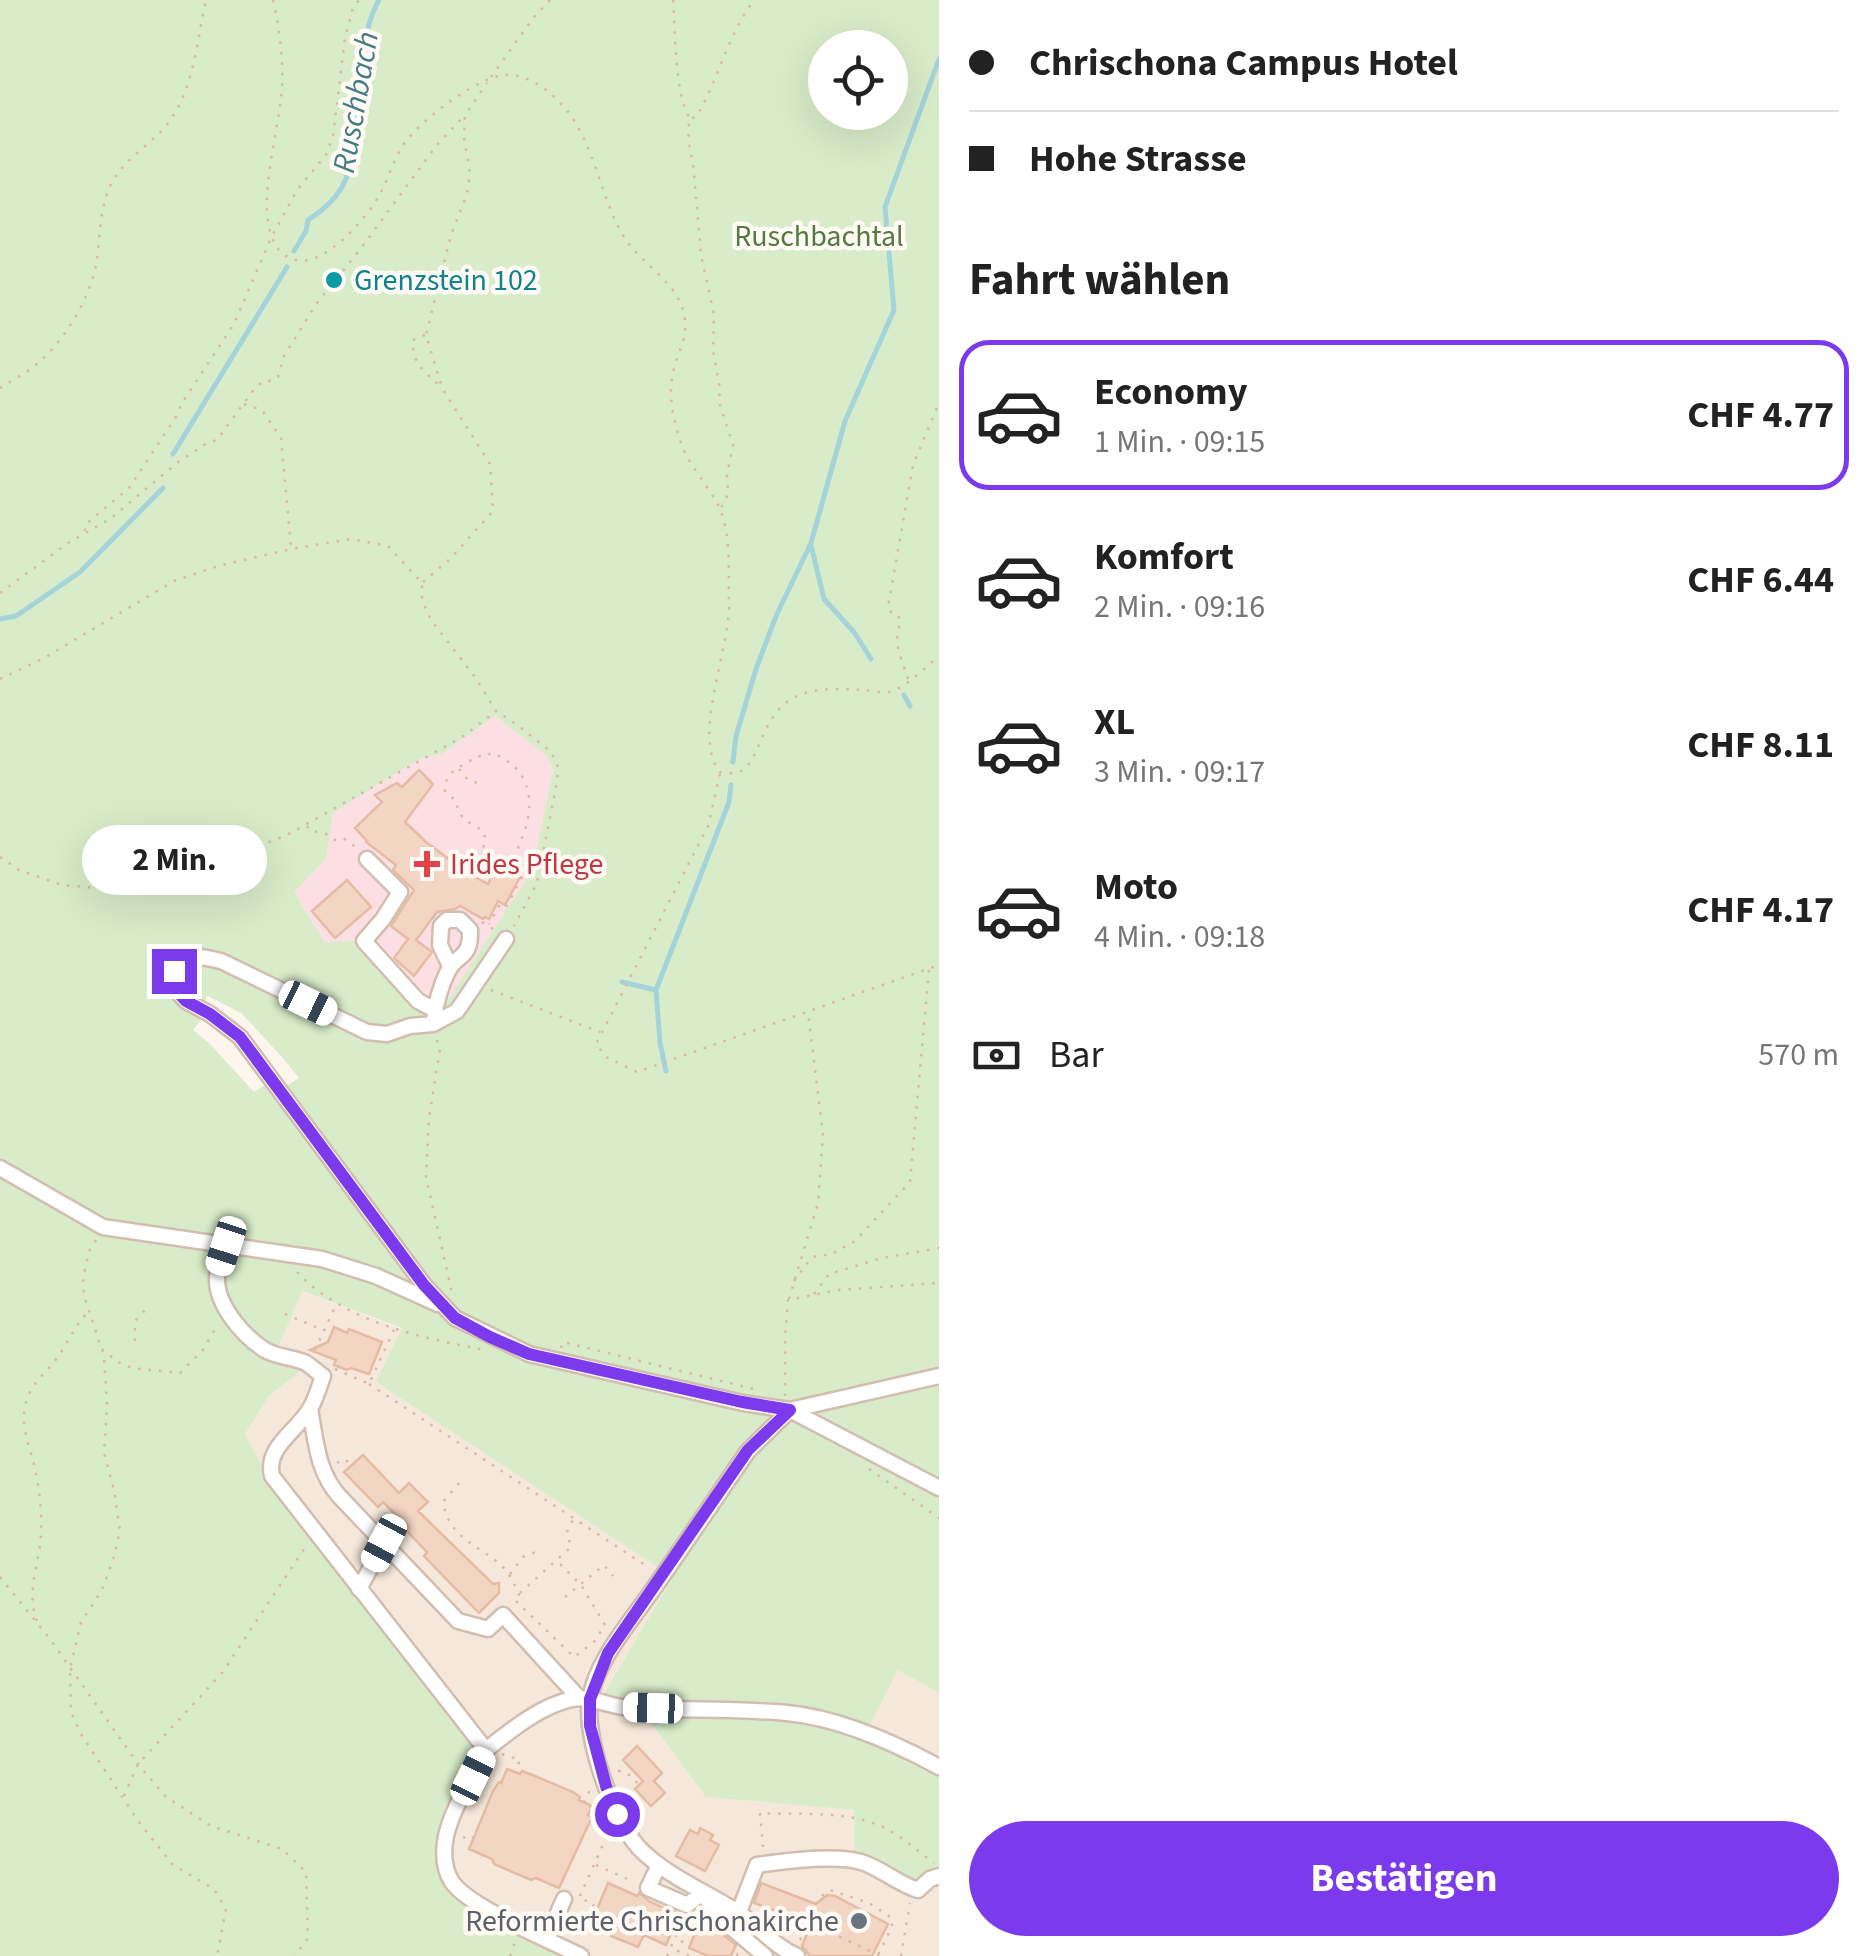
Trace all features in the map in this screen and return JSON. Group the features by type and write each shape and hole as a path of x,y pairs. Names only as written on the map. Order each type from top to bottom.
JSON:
{"street":[{"path":"366,859 400,892 384,919 364,941 434,1017"},
{"path":"506,939 457,1011 387,1034 367,1032 221,961 200,956 184,960 174,971 174,988 186,1001 240,1037 441,1305 455,1318 529,1354 790,1410 939,1488"},
{"path":"434,1017 450,966"},
{"path":"0,1168 103,1227 282,1252 349,1267 441,1305"},
{"path":"226,1246 217,1276 218,1288 236,1322 265,1350 310,1362 323,1376 310,1409 275,1450 270,1468 279,1486 486,1750"},
{"path":"584,1698 608,1653 748,1450 790,1410 939,1376"},
{"path":"310,1409 329,1484 384,1543 458,1620 488,1629 500,1612 584,1698 604,1780 617,1814 636,1845 659,1865 738,1912 786,1952 797,1956"},
{"path":"359,1589 384,1543"},
{"path":"581,1956 469,1897 451,1881 444,1860 447,1831 486,1750 550,1706 584,1698 619,1707 788,1713 825,1720 884,1741 939,1767"},
{"path":"738,1912 757,1865 838,1858 860,1862 918,1890 939,1876"},
{"path":"659,1865 648,1888 687,1905 702,1893"},
{"path":"702,1893 727,1924 765,1956"},
{"path":"547,1939 564,1899"}],"path":[{"path":"0,388 39,363 72,323 87,297 112,181 171,120 192,64 206,0"},
{"path":"273,0 282,93 270,165 268,212 271,238 287,257 313,260 329,250 362,220 380,194 406,141 460,93 510,74 536,82 568,112 626,241 661,276 679,301 686,321 672,372 670,404 681,444 720,509 726,531 730,609 710,717 712,762 720,772 743,770 766,726 792,698 830,689 890,692 939,656"},
{"path":"86,533 85,525 128,488 176,417 234,324 271,238 297,190 326,155 333,136 345,38 359,0"},
{"path":"0,593 110,519 177,463 217,440 262,382 278,377 284,356 317,303 550,0"},
{"path":"673,0 681,90 690,118"},
{"path":"690,118 696,117 704,104 740,18 754,0"},
{"path":"422,583 450,559 493,510 490,464 442,388 426,335 450,236 467,194 470,173 465,115"},
{"path":"690,118 701,255 714,314 713,351 720,402 732,446 728,494 720,509"},
{"path":"426,335 413,340 412,352 417,366 442,388"},
{"path":"243,403 262,410 281,438 292,549"},
{"path":"909,681 897,641 901,623 888,607 913,465 939,403"},
{"path":"0,679 44,658 174,581 218,566 351,539 388,546 422,583 422,600 431,620 496,711 551,752 558,767 537,883 506,939"},
{"path":"0,857 20,870 62,885 118,890 171,881 287,835 462,738 496,711"},
{"path":"476,868 482,858 485,836 460,814 457,802 444,787 448,775 478,756 492,753 515,767 528,793 527,830 508,867"},
{"path":"458,768 469,781 478,783"},
{"path":"720,772 708,826 596,1044 606,1057 637,1072 939,965"},
{"path":"306,824 309,830 350,842 366,859"},
{"path":"482,858 498,856 501,863 522,875 506,907 500,904 488,926"},
{"path":"794,1281 812,1257 832,1254 855,1240 910,1182 929,968"},
{"path":"474,984 602,1032"},
{"path":"790,1410 785,1400 788,1300 818,1204 823,1136 808,1011"},
{"path":"434,1017 440,1049 429,1118 426,1177 451,1283 455,1318"},
{"path":"103,1227 89,1251 83,1279 88,1312 104,1356 104,1453 120,1531 102,1590 81,1622 70,1669 71,1712 123,1798 173,1865 214,1889 226,1909 217,1956"},
{"path":"813,1295 830,1274 882,1258 939,1248"},
{"path":"282,1252 314,1289 336,1305 394,1329 508,1354 512,1347"},
{"path":"788,1300 838,1290 939,1283"},
{"path":"336,1305 310,1362 369,1384 662,1576"},
{"path":"135,1341 136,1320 148,1306"},
{"path":"38,1623 32,1606 41,1514 35,1468 24,1436 24,1408 38,1378 55,1361 88,1312"},
{"path":"285,1314 324,1330"},
{"path":"101,1349 132,1368 180,1373 202,1350 216,1327 236,1322"},
{"path":"369,1384 394,1329"},
{"path":"558,1354 564,1342 756,1389"},
{"path":"459,1483 443,1502 444,1510 464,1540 510,1575 519,1594"},
{"path":"556,1560 581,1585 605,1625 594,1642 574,1657 516,1601 519,1594 571,1546 567,1532 574,1519"},
{"path":"123,1798 138,1764 222,1674 304,1553 312,1529"},
{"path":"510,1575 523,1557 538,1551"},
{"path":"565,1597 604,1565 613,1576"},
{"path":"0,1577 166,1797 210,1826 282,1849 306,1872 308,1938 295,1956"},
{"path":"486,1750 520,1760 515,1772"},
{"path":"604,1780 623,1771 639,1784"},
{"path":"764,1864 760,1813 873,1822 908,1842 939,1867"},
{"path":"584,1926 594,1904 579,1898 610,1829"},
{"path":"447,1831 471,1840 476,1834"},
{"path":"594,1864 648,1888"},
{"path":"783,1924 814,1926 880,1956 892,1918 869,1903 830,1890 820,1896 813,1910 814,1926"},
{"path":"901,1956 909,1904"},
{"path":"738,1912 758,1913 783,1924 799,1937"},
{"path":"667,1956 684,1917"},
{"path":"689,1956 678,1951 690,1924"}],"shaded area":[{"name":"Irides Pflege","path":"495,716 547,756 553,770 532,870 446,1003 414,1004 325,942 294,892 326,859 333,813 419,759 442,754"},
{"path":"301,1291 402,1329 376,1382 674,1577 605,1694 649,1720 707,1797 855,1810 912,1884 939,1866 939,1956 564,1956 467,1906 444,1884 437,1862 440,1829 477,1749 269,1480 245,1434 269,1396 302,1370 305,1363 277,1350"},
{"path":"898,1670 939,1693 939,1762 868,1729"}],"green space":[{"name":"Ruschbachtal","path":"0,0 939,0 939,1693 898,1670 868,1729 939,1762 939,1866 912,1884 855,1856 854,1810 706,1797 649,1720 604,1694 673,1577 376,1382 402,1328 302,1291 277,1350 248,1325 225,1295 215,1309 254,1346 302,1370 269,1396 245,1434 269,1479 477,1750 440,1829 437,1862 444,1884 467,1906 564,1956 0,1956","holes":["495,716 547,756 553,770 532,870 446,1003 414,1004 354,941 325,942 294,892 326,859 333,813 419,759 442,754","208,996 241,1013 299,1078 281,1090 273,1080 254,1092 193,1030 205,1014 198,1010"]}],"building":[{"path":"419,770 433,784 405,822 466,872 488,884 498,865 520,877 505,905 498,901 489,919 460,906 437,912 416,940 432,952 414,976 394,958 408,939 391,926 414,890 393,870 396,865 366,842 355,828 382,802 375,795 397,783 402,787"},
{"path":"347,880 371,907 335,938 312,911"},
{"path":"334,1327 382,1342 369,1374 334,1365 336,1360 310,1350 328,1342"},
{"path":"363,1455 399,1493 409,1483 428,1502 418,1511 493,1584 499,1583 499,1593 479,1613 424,1556 427,1552 406,1530 408,1527 383,1502 378,1507 344,1472"},
{"path":"637,1746 662,1773 654,1781 665,1793 651,1806 635,1789 643,1781 623,1760"},
{"path":"507,1769 520,1774 522,1771 573,1792 592,1806 588,1815 592,1817 559,1888 494,1864 492,1859 469,1849 493,1791"},
{"path":"700,1828 713,1835 710,1840 719,1845 705,1871 676,1856 690,1830 698,1834"},
{"path":"608,1883 637,1896 639,1893 679,1914 666,1945 644,1935 638,1947 611,1936 616,1923 595,1914"},
{"path":"761,1883 816,1904 827,1895 835,1896 888,1924 872,1956 810,1956 802,1946 811,1924 754,1903"},
{"path":"699,1923 736,1945 731,1956 708,1956 689,1948"}],"waterway":[{"name":"Ruschbach","path":"294,251 308,220 334,198 347,175 364,45 379,0"},
{"path":"733,762 736,736 756,669 811,543 845,421 894,310 885,207 939,59"},
{"name":"Ruschbach","path":"173,454 287,267"},
{"name":"Ruschbach","path":"0,619 16,616 80,572 163,488"},
{"path":"811,545 824,599 854,632 871,659"},
{"path":"904,695 910,706"},
{"path":"666,1071 656,990 729,802 731,785"},
{"path":"622,982 656,990"}],"place":[{"name":"Grenzstein 102","path":"334,280"},
{"name":"Irides Pflege","path":"427,864"},
{"name":"Reformierte Chrischonakirche","path":"859,1921"}],"route":[{"path":"174,971 174,988 186,1001 240,1037 424,1285 455,1318 529,1354 790,1410 748,1450 608,1653 590,1699 590,1726 617,1814"}]}
